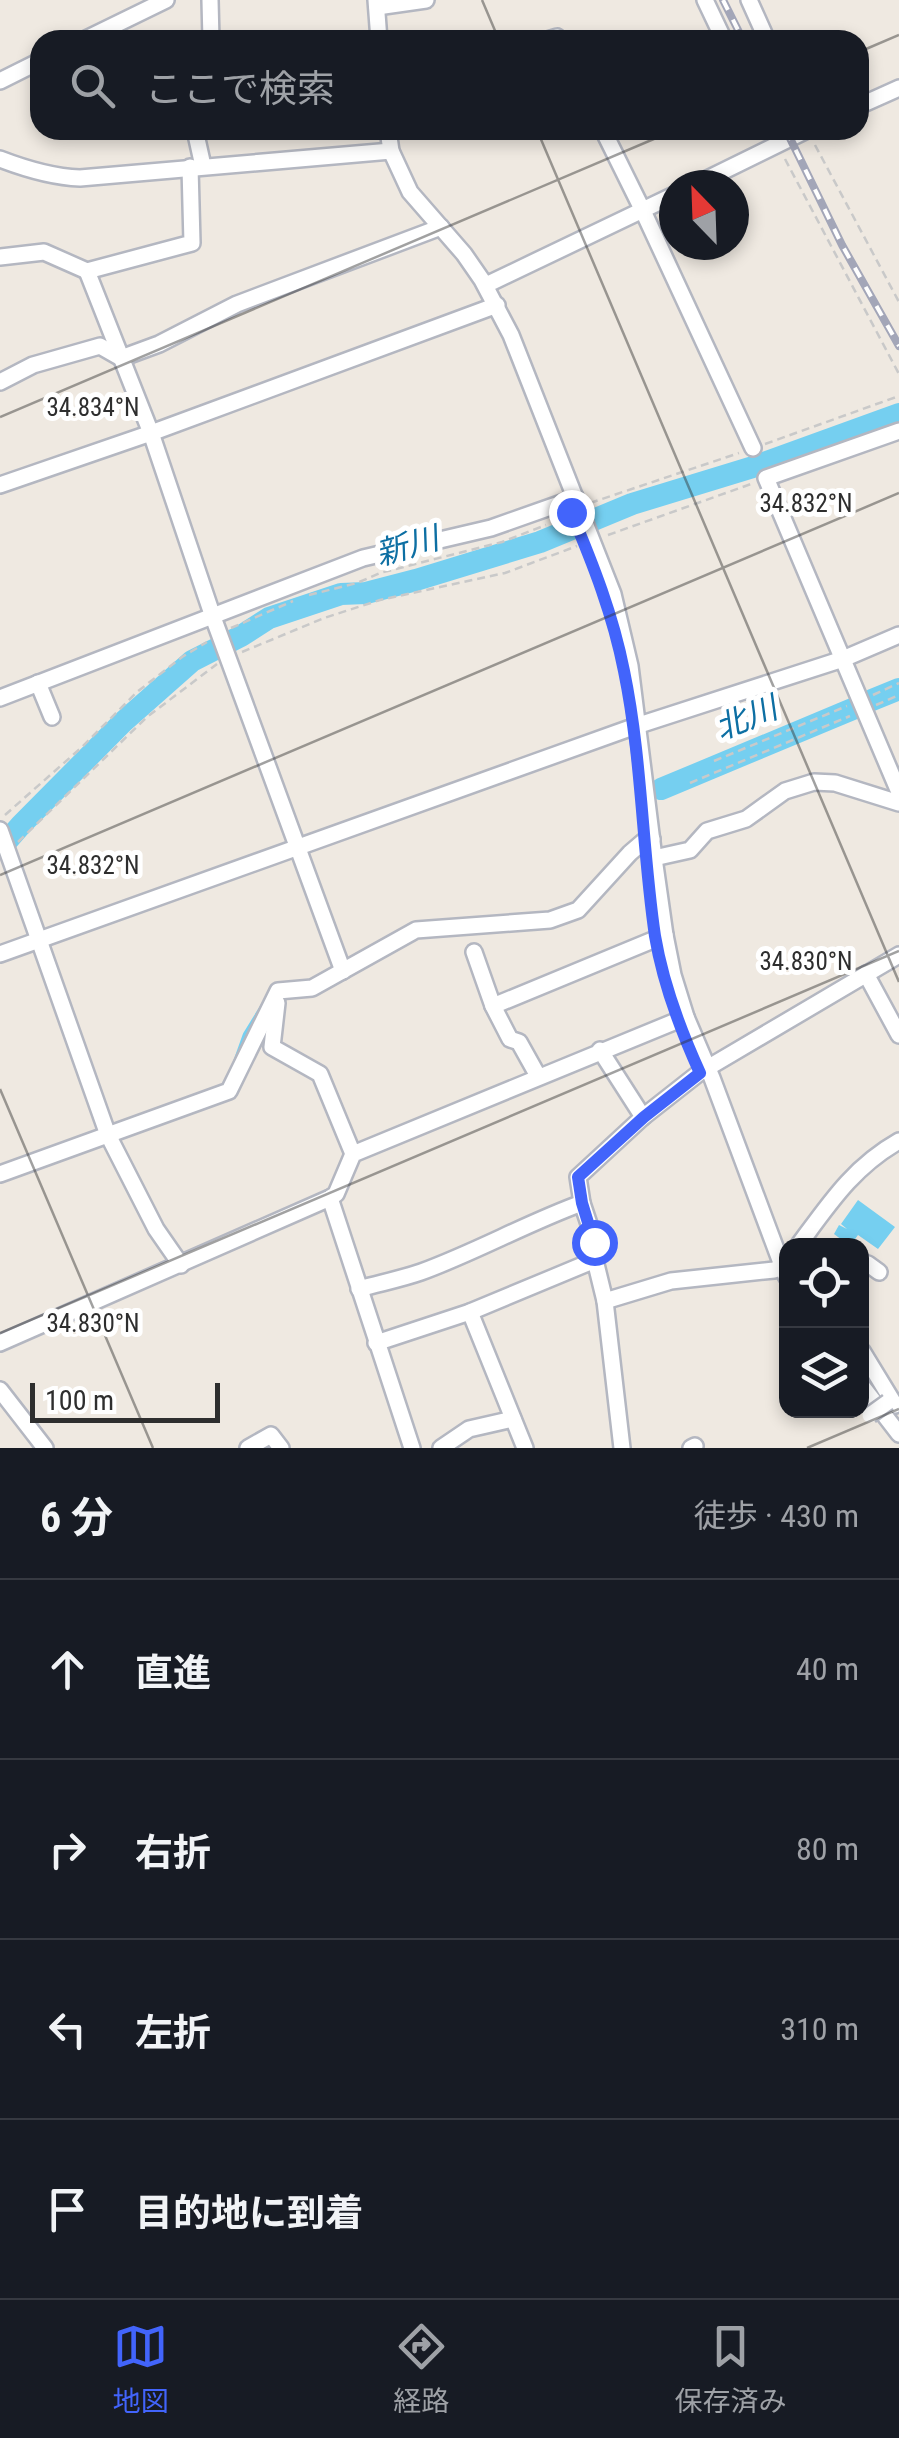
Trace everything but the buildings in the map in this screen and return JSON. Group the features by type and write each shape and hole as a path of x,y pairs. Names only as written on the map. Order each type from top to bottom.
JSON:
{"street":[{"path":"104,30 166,0"},
{"path":"210,0 211,30"},
{"path":"379,30 376,3 426,0"},
{"path":"706,0 720,30"},
{"path":"749,0 762,30"},
{"path":"0,81 30,66"},
{"path":"869,102 899,88"},
{"path":"0,257 44,252 87,271 192,242 195,140"},
{"path":"390,140 410,192 486,286 511,335 573,505 613,594 630,666 661,937 681,1018 779,1260"},
{"path":"608,140 753,448"},
{"path":"719,170 768,140"},
{"path":"0,159 61,178 80,178 391,150"},
{"path":"486,286 659,202"},
{"path":"121,358 238,304 441,227"},
{"path":"87,271 151,433 213,617 344,971"},
{"path":"0,485 496,305"},
{"path":"0,382 33,365 100,346 121,358"},
{"path":"899,430 766,478 899,792"},
{"path":"0,698 364,558 573,505"},
{"path":"0,954 636,726 843,659 899,635"},
{"path":"38,684 52,717"},
{"path":"654,858 690,850 707,831 746,819 785,790 814,782 835,783 899,803"},
{"path":"0,830 108,1135 156,1229 181,1265"},
{"path":"648,840 654,858 661,937"},
{"path":"278,991 312,988 416,930 550,920 578,910 648,840"},
{"path":"493,1006 661,937"},
{"path":"474,952 510,1040 519,1042 538,1076"},
{"path":"622,1448 605,1301 578,1177 644,1117 704,1071 899,955"},
{"path":"866,974 899,1035"},
{"path":"0,1174 230,1092 278,991"},
{"path":"278,991 272,1047 320,1074 353,1154"},
{"path":"0,1343 330,1198 336,1194 353,1154 681,1018"},
{"path":"600,1050 644,1117"},
{"path":"804,1238 856,1172 899,1142"},
{"path":"330,1198 412,1448"},
{"path":"360,1288 420,1272 582,1203"},
{"path":"376,1344 470,1312 594,1260"},
{"path":"869,1265 879,1272"},
{"path":"605,1301 671,1281 779,1268"},
{"path":"470,1312 524,1448"},
{"path":"869,1363 892,1403 870,1416"},
{"path":"869,1387 899,1434"},
{"path":"0,1390 45,1448"},
{"path":"869,1406 899,1446"},
{"path":"440,1448 469,1429 513,1419"},
{"path":"248,1448 271,1434 281,1448"}],"path":[{"path":"775,140 899,374"},
{"path":"816,147 899,302"},
{"path":"8,852 147,716 209,668 229,658 324,618 380,600 505,573 766,478"},
{"path":"0,820 137,692 220,634 304,596 502,542 540,528 573,505"},
{"path":"690,782 862,705 899,683"},
{"path":"714,760 899,695"}],"water":[{"path":"858,1200 895,1227 878,1249 869,1238 839,1238 834,1234 839,1225 847,1229 841,1224"}],"waterway":[{"name":"新川","path":"0,849 123,722 192,661 269,618 341,594 366,593 416,580 540,542 632,504 753,467 899,414"},
{"name":"北川","path":"872,700 899,689"},
{"name":"北川","path":"661,789 855,708"},
{"path":"235,1062 245,1034 266,1000"}],"railway":[{"path":"723,0 738,30"},
{"path":"791,140 842,245 899,346"}],"route":[{"path":"571,512 606,598 624,670 656,939 676,1020 700,1073 578,1177 594,1242"}]}
